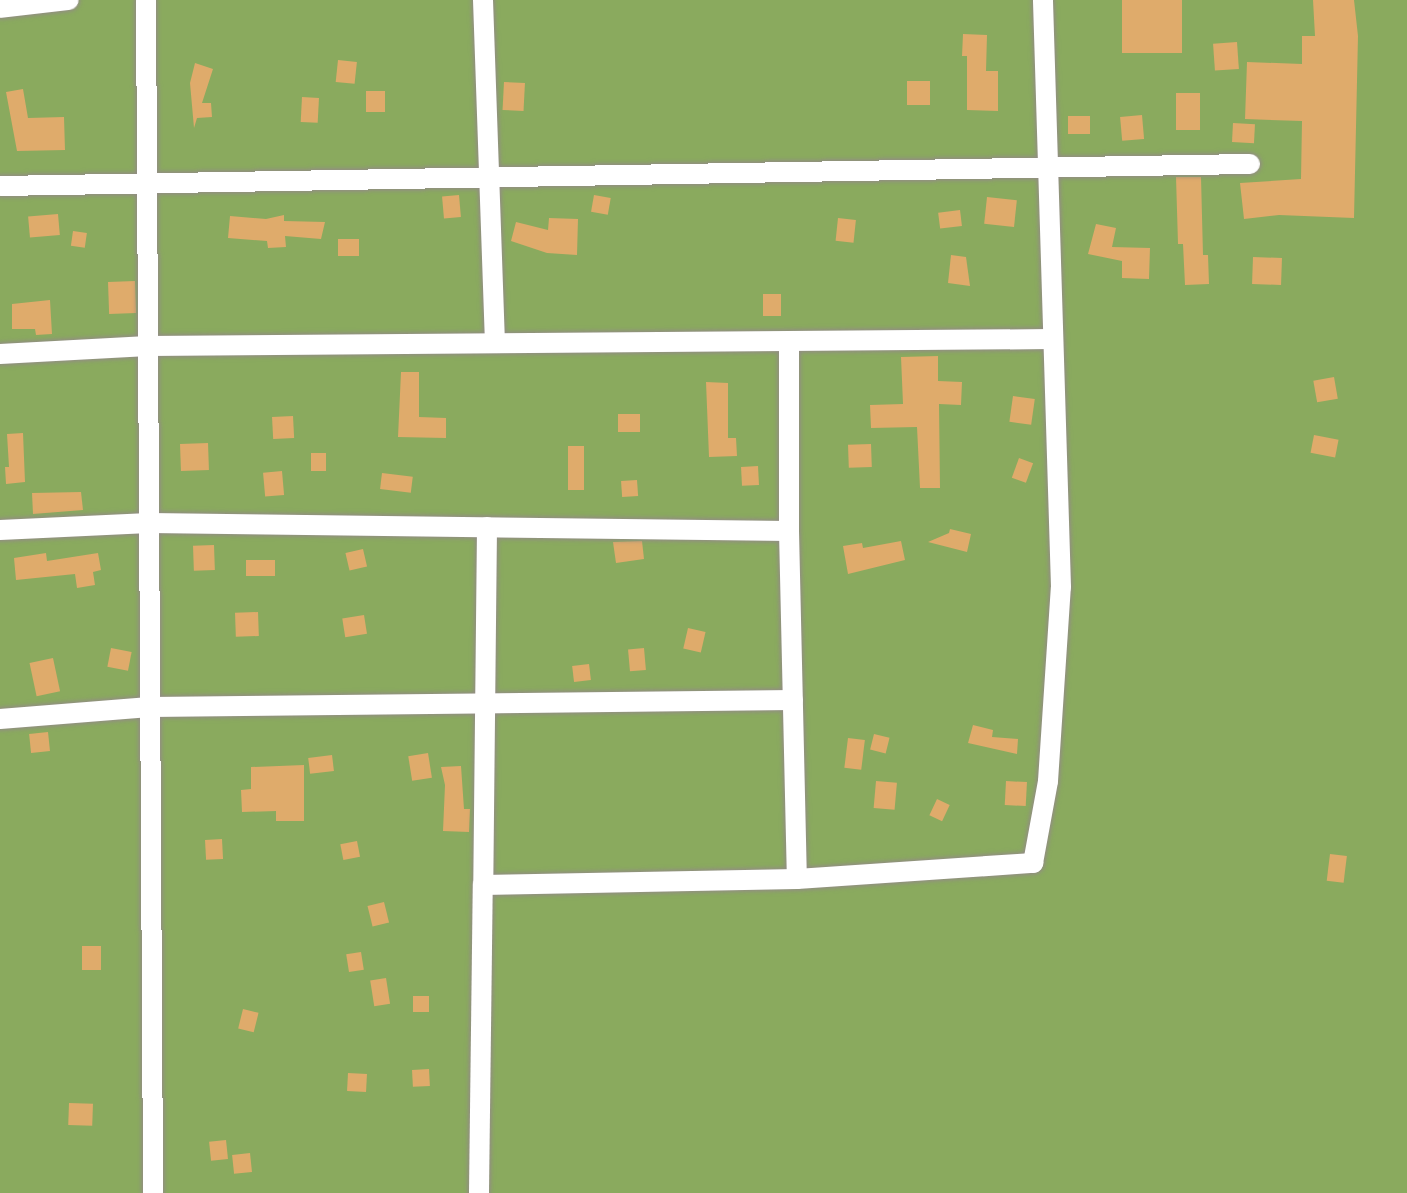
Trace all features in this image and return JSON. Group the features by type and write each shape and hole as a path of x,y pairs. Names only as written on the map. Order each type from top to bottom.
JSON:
{"street":[{"path":"0,8 69,0"},
{"path":"146,0 153,1193"},
{"path":"483,0 495,343"},
{"path":"483,885 797,879 1033,863 1048,781 1061,587 1051,339 1042,0"},
{"path":"0,186 1250,164"},
{"path":"0,354 148,346 1051,339"},
{"path":"789,341 789,531 797,879"},
{"path":"0,530 149,523 789,531"},
{"path":"478,1193 487,527"},
{"path":"0,719 150,707 793,700"}],"green space":[{"path":"0,0 1407,0 1407,1193 0,1193"}],"building":[{"path":"1122,0 1182,0 1182,53 1122,53"},
{"path":"1313,0 1354,0 1358,36 1354,218 1279,215 1244,219 1240,183 1301,179 1302,121 1245,119 1247,62 1302,64 1302,36 1315,36"},
{"path":"963,34 987,35 986,71 998,71 998,111 967,110 967,56 962,56"},
{"path":"1237,42 1239,69 1215,71 1213,44"},
{"path":"338,60 357,62 355,84 336,82"},
{"path":"195,63 213,69 202,103 211,103 212,117 197,118 194,128 190,83"},
{"path":"907,81 930,81 930,105 907,105"},
{"path":"504,82 525,83 524,111 503,110"},
{"path":"23,89 28,118 64,117 65,150 17,151 6,92"},
{"path":"366,91 385,91 385,112 366,112"},
{"path":"1176,93 1200,93 1200,130 1176,130"},
{"path":"302,97 319,98 318,123 301,122"},
{"path":"1142,115 1144,139 1122,141 1120,117"},
{"path":"1068,116 1090,116 1090,134 1068,134"},
{"path":"1233,123 1255,124 1254,143 1232,142"},
{"path":"1176,177 1201,177 1203,255 1208,255 1209,284 1185,285 1183,244 1178,244"},
{"path":"459,195 461,217 444,218 442,196"},
{"path":"594,195 611,198 608,215 591,212"},
{"path":"987,197 1017,200 1014,227 984,224"},
{"path":"960,210 962,226 940,229 938,213"},
{"path":"58,214 60,235 30,238 28,217"},
{"path":"284,215 284,221 325,222 321,239 285,236 286,247 268,248 267,241 228,238 230,216 266,219"},
{"path":"549,218 578,219 577,255 547,253 511,241 516,222 548,230"},
{"path":"838,218 856,220 853,243 836,241"},
{"path":"1096,224 1116,228 1112,247 1150,248 1149,279 1122,278 1122,261 1088,254"},
{"path":"73,231 87,233 85,248 71,246"},
{"path":"338,239 359,239 359,256 338,256"},
{"path":"951,255 966,257 970,286 948,283"},
{"path":"1253,257 1282,258 1281,285 1252,284"},
{"path":"135,281 136,313 109,314 108,282"},
{"path":"763,294 781,294 781,316 763,316"},
{"path":"50,300 52,334 36,335 35,329 12,329 12,304"},
{"path":"938,356 938,381 962,382 961,405 939,404 940,488 920,488 917,427 871,428 870,405 903,404 901,357"},
{"path":"401,372 419,372 419,417 446,418 446,438 398,437"},
{"path":"1334,377 1338,399 1317,402 1313,381"},
{"path":"706,382 728,383 728,438 736,438 737,456 709,457"},
{"path":"1013,396 1035,399 1031,425 1009,422"},
{"path":"618,414 640,414 640,432 618,432"},
{"path":"293,416 294,438 273,439 272,417"},
{"path":"23,433 25,482 6,484 5,467 9,467 7,434"},
{"path":"1314,435 1339,440 1335,457 1311,453"},
{"path":"208,443 209,470 181,471 180,444"},
{"path":"871,444 872,467 849,468 848,445"},
{"path":"568,446 584,446 584,490 568,490"},
{"path":"311,453 326,453 326,471 311,471"},
{"path":"1019,458 1033,463 1026,483 1012,478"},
{"path":"758,466 759,485 742,486 741,467"},
{"path":"282,471 284,495 265,497 263,473"},
{"path":"382,473 413,477 411,493 380,489"},
{"path":"637,480 638,496 622,497 621,481"},
{"path":"81,492 83,510 33,514 32,493"},
{"path":"950,529 971,534 967,552 928,542 949,533"},
{"path":"642,541 644,559 616,563 613,542"},
{"path":"901,541 905,560 848,574 843,546 862,543 863,548"},
{"path":"214,545 215,570 194,571 193,546"},
{"path":"363,549 367,567 350,571 345,553"},
{"path":"46,553 47,561 98,553 101,570 93,572 95,585 77,588 75,574 16,580 14,558"},
{"path":"246,560 275,560 275,576 246,576"},
{"path":"258,612 259,636 236,637 235,613"},
{"path":"364,615 367,634 345,637 342,618"},
{"path":"688,628 706,632 701,653 683,648"},
{"path":"111,648 132,652 128,671 107,667"},
{"path":"644,648 646,670 630,671 628,649"},
{"path":"53,658 60,691 37,696 30,663"},
{"path":"589,664 591,680 574,682 572,666"},
{"path":"973,725 993,730 992,737 1018,739 1017,754 968,743"},
{"path":"48,732 50,751 31,753 29,734"},
{"path":"874,734 890,738 886,753 870,750"},
{"path":"848,738 865,740 861,770 844,768"},
{"path":"428,753 432,778 412,781 408,756"},
{"path":"332,755 334,771 310,774 308,758"},
{"path":"304,765 304,821 276,821 276,811 242,812 241,790 251,789 251,767"},
{"path":"461,766 464,809 470,809 469,832 443,831 445,785 441,767"},
{"path":"876,781 897,783 895,810 874,808"},
{"path":"1006,781 1027,782 1026,806 1005,805"},
{"path":"937,799 950,805 942,821 929,815"},
{"path":"222,839 223,859 206,860 205,840"},
{"path":"357,841 360,857 343,860 340,844"},
{"path":"1330,854 1347,856 1344,883 1327,881"},
{"path":"384,902 389,922 373,926 368,906"},
{"path":"82,946 101,946 101,970 82,970"},
{"path":"361,952 364,970 349,972 346,954"},
{"path":"386,978 390,1004 374,1006 370,981"},
{"path":"413,996 429,996 429,1012 413,1012"},
{"path":"243,1009 259,1013 254,1032 238,1028"},
{"path":"429,1069 430,1086 413,1087 412,1070"},
{"path":"348,1073 367,1074 366,1092 347,1091"},
{"path":"69,1103 93,1104 92,1126 68,1125"},
{"path":"226,1140 228,1159 211,1161 209,1142"},
{"path":"250,1153 252,1172 234,1174 232,1155"}]}
